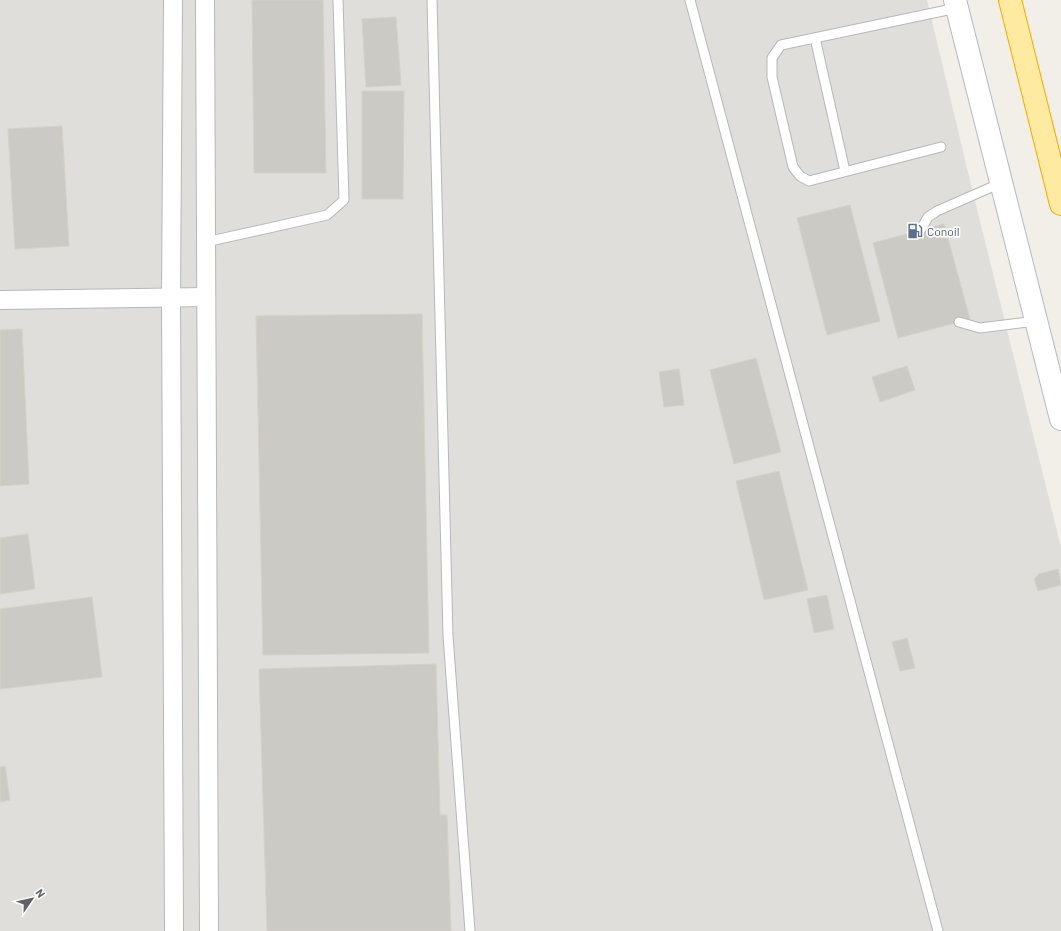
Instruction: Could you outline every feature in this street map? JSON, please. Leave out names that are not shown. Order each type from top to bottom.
[{"type":"highway","points":[[1010,0],[1061,204]]},
{"type":"main road","points":[[956,4],[1061,419]]},
{"type":"street","points":[[173,0],[171,298],[174,931]]},
{"type":"street","points":[[205,0],[209,931]]},
{"type":"street","points":[[0,300],[206,297]]},
{"type":"lane","points":[[206,242],[327,215],[344,200],[338,0]]},
{"type":"lane","points":[[432,0],[448,636],[470,931]]},
{"type":"lane","points":[[690,0],[938,931]]},
{"type":"lane","points":[[941,147],[809,181],[800,176],[793,167],[772,77],[772,58],[781,45],[956,4]]},
{"type":"lane","points":[[815,38],[845,172]]},
{"type":"lane","points":[[920,231],[928,217],[937,211],[1001,183]]},
{"type":"lane","points":[[958,322],[980,328],[1036,321]]},
{"type":"shaded area","points":[[0,0],[927,0],[972,189],[1061,547],[1061,931],[0,931]]},
{"type":"building","points":[[252,0],[323,0],[326,173],[254,173]]},
{"type":"building","points":[[396,17],[401,85],[366,87],[362,19]]},
{"type":"building","points":[[362,91],[404,91],[403,199],[362,199]]},
{"type":"building","points":[[62,126],[69,246],[15,249],[8,129]]},
{"type":"building","points":[[850,205],[880,321],[827,335],[797,218]]},
{"type":"building","points":[[944,224],[970,319],[898,338],[873,243]]},
{"type":"building","points":[[422,314],[429,653],[263,655],[256,316]]},
{"type":"building","points":[[22,329],[29,484],[0,486],[0,330]]},
{"type":"building","points":[[756,358],[781,452],[734,464],[710,370]]},
{"type":"building","points":[[907,366],[915,390],[880,402],[872,377]]},
{"type":"building","points":[[679,369],[684,405],[664,407],[659,372]]},
{"type":"building","points":[[779,471],[808,590],[764,600],[736,481]]},
{"type":"building","points":[[28,534],[35,589],[0,594],[0,538]]},
{"type":"building","points":[[1058,569],[1061,585],[1038,591],[1034,579],[1039,574]]},
{"type":"building","points":[[827,595],[834,629],[814,633],[807,599]]},
{"type":"building","points":[[92,597],[102,677],[0,689],[0,609]]},
{"type":"building","points":[[907,638],[915,668],[900,671],[892,642]]},
{"type":"building","points":[[436,664],[440,815],[447,815],[451,931],[267,931],[259,669]]},
{"type":"building","points":[[5,766],[10,800],[0,802],[0,767]]},
{"type":"place","name":"Conoil","points":[[915,231]]}]
